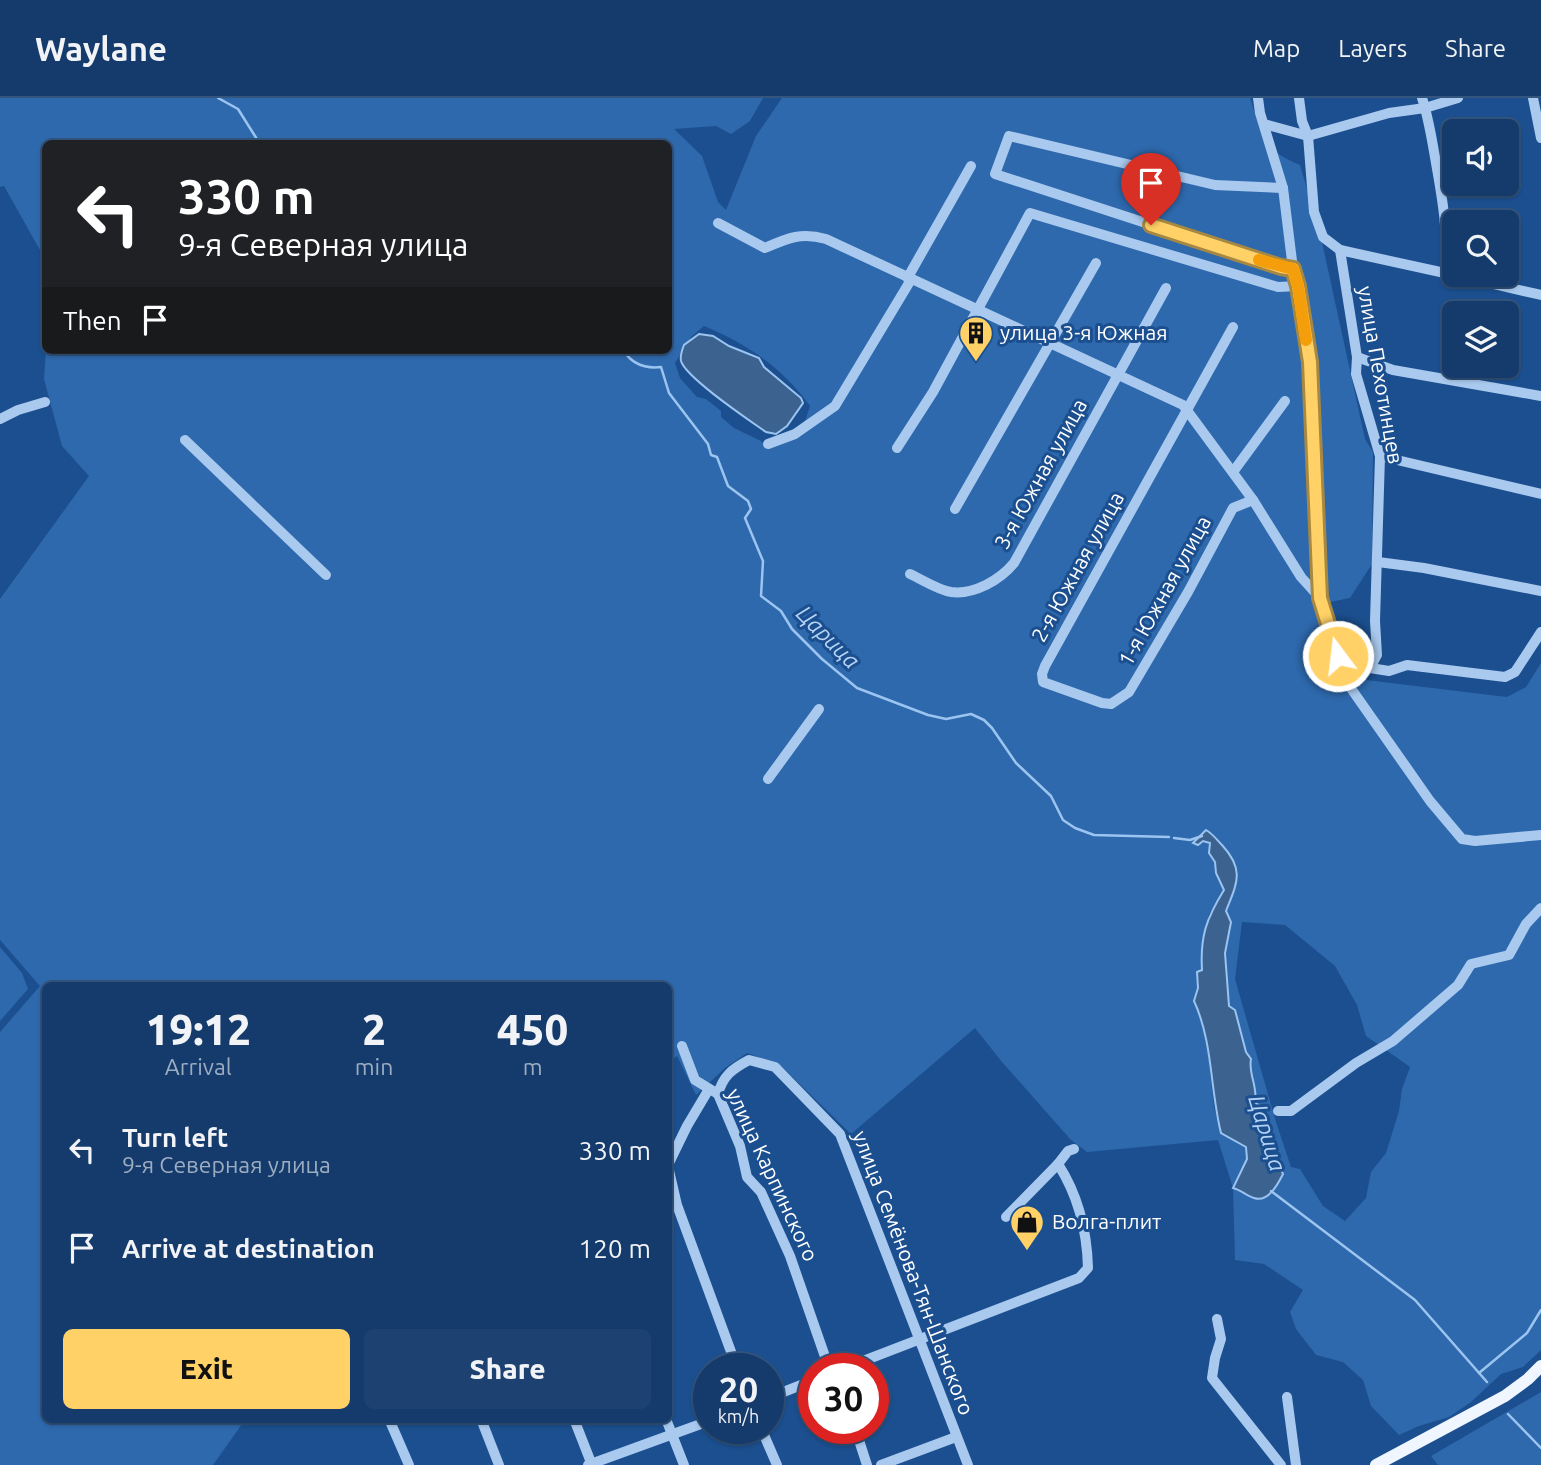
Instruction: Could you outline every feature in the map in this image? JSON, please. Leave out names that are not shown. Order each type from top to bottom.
[{"type":"main road","points":[[1376,1465],[1505,1396],[1541,1366]]},
{"type":"street","points":[[1258,98],[1283,188],[1293,269],[1310,362],[1320,598],[1343,677],[1415,780],[1462,839],[1475,841],[1541,835]]},
{"type":"street","points":[[1299,98],[1302,121],[1308,136],[1314,212],[1323,237],[1340,250],[1442,272]]},
{"type":"street","points":[[1264,124],[1308,136],[1424,103],[1458,98]]},
{"type":"street","points":[[1533,98],[1541,138]]},
{"type":"street","points":[[1424,103],[1443,210]]},
{"type":"street","points":[[1283,188],[1215,185],[1009,136],[995,174],[1293,269]]},
{"type":"street","points":[[768,444],[795,434],[835,406],[909,283],[908,277],[971,166]]},
{"type":"street","points":[[897,448],[933,392],[1030,213],[1278,287],[1298,286]]},
{"type":"street","points":[[718,223],[765,248],[808,234],[826,239],[1183,405],[1253,500],[1301,577],[1320,598]]},
{"type":"street","name":"улица Пехотинцев","points":[[1340,250],[1357,357],[1356,374],[1380,456],[1374,621],[1377,655],[1370,668]]},
{"type":"street","points":[[955,509],[1096,263]]},
{"type":"street","points":[[1507,287],[1541,295]]},
{"type":"street","name":"3-я Южная улица","points":[[910,574],[949,592],[966,592],[1004,575],[1014,563],[1167,288]]},
{"type":"street","points":[[1186,410],[1233,327]]},
{"type":"street","points":[[1357,357],[1393,370],[1541,396]]},
{"type":"street","points":[[1233,472],[1285,401]]},
{"type":"street","points":[[0,419],[45,402]]},
{"type":"street","name":"2-я Южная улица","points":[[1111,704],[1043,682],[1042,674],[1186,410]]},
{"type":"street","points":[[186,440],[326,575]]},
{"type":"street","points":[[1380,456],[1541,494]]},
{"type":"street","name":"1-я Южная улица","points":[[1111,704],[1129,692],[1145,668],[1233,508],[1253,500]]},
{"type":"street","points":[[1378,562],[1424,568],[1541,591]]},
{"type":"street","points":[[1343,677],[1370,668],[1389,671],[1407,665],[1505,677],[1515,672],[1541,632]]},
{"type":"street","points":[[768,779],[819,709]]},
{"type":"street","points":[[1278,1111],[1291,1111],[1356,1063],[1393,1041],[1458,985],[1471,964],[1510,956],[1526,924],[1541,908]]},
{"type":"street","name":"улица Карпинского","points":[[682,1046],[695,1080],[713,1092],[740,1146],[747,1177],[761,1192],[790,1256],[824,1353]]},
{"type":"street","name":"улица Семёнова-Тян-Шанского","points":[[713,1092],[733,1069],[749,1060],[775,1067],[840,1134],[968,1465]]},
{"type":"street","points":[[672,1158],[687,1126],[713,1092]]},
{"type":"street","points":[[1006,1217],[1068,1151],[1074,1149]]},
{"type":"street","points":[[883,1353],[1079,1278],[1088,1268],[1088,1251],[1079,1207],[1070,1182],[1058,1164]]},
{"type":"street","points":[[672,1183],[677,1205],[731,1353]]},
{"type":"street","points":[[1217,1319],[1221,1339],[1212,1378],[1281,1465]]},
{"type":"street","points":[[1287,1397],[1296,1465]]},
{"type":"street","points":[[391,1423],[409,1465]]},
{"type":"street","points":[[483,1423],[499,1465]]},
{"type":"street","points":[[575,1423],[590,1465],[693,1427]]},
{"type":"street","points":[[668,1423],[684,1465]]},
{"type":"street","points":[[881,1465],[956,1437]]},
{"type":"street","points":[[768,1444],[777,1465]]},
{"type":"street","points":[[860,1444],[867,1465]]},
{"type":"shaded area","points":[[0,98],[763,98],[750,121],[731,134],[716,126],[674,129],[702,156],[718,202],[726,210],[756,136],[782,98],[1250,98],[1265,139],[1278,153],[1300,165],[1320,233],[1365,439],[1373,452],[1372,564],[1350,598],[1320,604],[1341,669],[1366,680],[1507,697],[1526,687],[1541,663],[1541,1350],[1523,1367],[1501,1374],[1471,1402],[1449,1417],[1399,1435],[1371,1406],[1363,1380],[1343,1362],[1316,1355],[1296,1329],[1290,1312],[1303,1290],[1264,1264],[1235,1260],[1233,1188],[1218,1140],[1087,1152],[1071,1140],[975,1028],[851,1134],[780,1065],[747,1053],[725,1068],[696,1095],[677,1056],[672,1060],[672,982],[42,982],[42,1423],[244,1423],[213,1465],[0,1465],[0,1032],[40,986],[0,940],[0,599],[89,476],[62,446],[44,379],[46,354],[672,354],[672,140],[42,140],[42,254],[4,186],[0,187]],"holes":[[[704,326],[749,349],[788,380],[810,406],[805,421],[766,448],[761,441],[734,428],[721,417],[721,411],[706,399],[697,397],[680,378],[675,363],[691,337]],[[1206,830],[1219,842],[1224,890],[1216,873],[1215,862],[1209,853],[1210,843],[1203,840],[1194,843]],[[1224,890],[1226,911],[1231,922],[1225,953],[1229,1007],[1235,1010],[1246,1052],[1251,1058],[1255,1102],[1263,1110],[1264,1128],[1283,1174],[1255,1199],[1243,1191],[1238,1175],[1247,1159],[1246,1147],[1221,1132],[1214,1107],[1207,1043],[1194,1001],[1202,971],[1201,951],[1209,914]],[[1242,922],[1285,925],[1335,966],[1357,1005],[1366,1036],[1410,1067],[1386,1153],[1371,1172],[1366,1198],[1345,1221],[1323,1206],[1300,1169],[1291,1167],[1235,979]]]},
{"type":"shaded area","points":[[699,334],[713,336],[729,346],[759,358],[764,367],[801,398],[803,403],[787,426],[776,434],[766,432],[694,378],[681,361],[681,355],[684,345]]},
{"type":"shaded area","points":[[1206,830],[1229,854],[1236,869],[1236,884],[1226,911],[1231,922],[1225,953],[1229,1006],[1235,1010],[1246,1052],[1251,1059],[1255,1102],[1263,1109],[1264,1128],[1283,1174],[1272,1192],[1259,1199],[1233,1188],[1247,1159],[1246,1147],[1221,1133],[1205,1033],[1194,1001],[1198,988],[1197,972],[1202,970],[1206,928],[1224,890],[1216,873],[1215,862],[1209,853],[1210,843],[1193,843]]},
{"type":"shaded area","points":[[0,947],[22,973],[28,989],[0,1021]]},
{"type":"shaded area","points":[[1541,1392],[1541,1465],[1438,1465],[1431,1456]]},
{"type":"waterway","name":"Царица","points":[[218,98],[238,109],[257,140]]},
{"type":"waterway","name":"Царица","points":[[626,354],[639,364],[661,367],[669,393],[708,444],[711,455],[717,457],[728,486],[748,501],[751,509],[745,518],[763,561],[761,596],[781,611],[792,629],[822,659],[857,688],[928,715],[946,719],[971,714],[984,720],[1016,763],[1051,796],[1063,820],[1075,828],[1094,835],[1169,837]]},
{"type":"waterway","name":"Царица","points":[[1174,838],[1190,840],[1202,836]]},
{"type":"waterway","name":"Царица","points":[[1271,1191],[1415,1300],[1487,1382]]},
{"type":"waterway","points":[[1479,1373],[1527,1333],[1541,1310]]},
{"type":"waterway","name":"Царица","points":[[1508,1414],[1541,1448]]},
{"type":"slow traffic","points":[[1259,260],[1293,269],[1306,340]]},
{"type":"place","name":"улица 3-я Южная","points":[[976,363]]},
{"type":"place","name":"Волга-плит","points":[[1027,1252]]},
{"type":"route","points":[[1151,225],[1293,269],[1310,362],[1320,598],[1338,656]]}]
